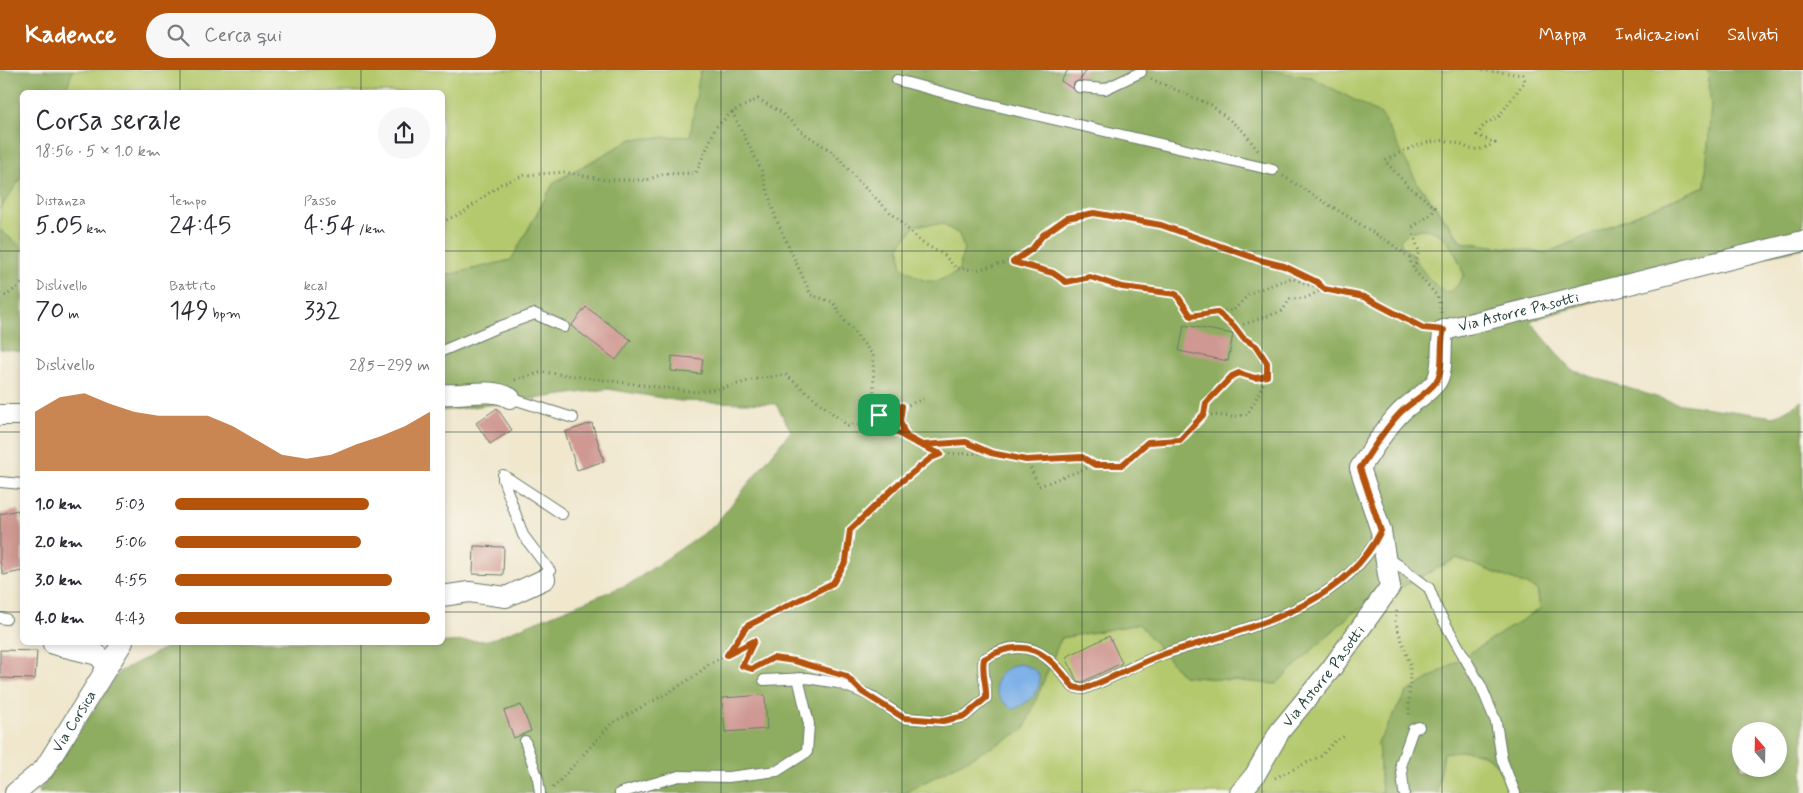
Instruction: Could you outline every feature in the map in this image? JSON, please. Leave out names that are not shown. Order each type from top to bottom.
[{"type":"street","name":"Via Astorre Pasotti","points":[[1243,790],[1255,775],[1280,731],[1331,669],[1390,587],[1381,531],[1360,468],[1384,431],[1401,412],[1436,382],[1441,363],[1440,348],[1444,330],[1803,241]]},
{"type":"street","points":[[445,394],[461,396],[490,392],[500,393],[508,389]]},
{"type":"street","points":[[0,415],[20,415]]},
{"type":"street","points":[[445,596],[469,592],[506,597],[545,578]]},
{"type":"street","points":[[58,645],[98,656],[106,666]]},
{"type":"street","name":"Via Corsica","points":[[15,793],[44,769],[106,666],[121,645]]},
{"type":"lane","points":[[1079,87],[1105,89],[1141,72]]},
{"type":"lane","points":[[897,80],[971,100],[1272,170]]},
{"type":"lane","points":[[445,350],[535,314],[564,327]]},
{"type":"lane","points":[[508,389],[573,418]]},
{"type":"lane","points":[[545,578],[550,571],[523,535],[503,475],[562,514]]},
{"type":"lane","points":[[0,482],[20,484]]},
{"type":"lane","points":[[764,680],[798,678],[838,683],[862,692],[904,718],[943,721],[965,716],[986,698],[987,682],[981,672],[984,659],[993,653],[1013,649],[1029,649],[1036,650],[1051,660],[1073,687],[1083,689],[1166,653],[1243,629],[1298,607],[1344,580],[1371,551],[1381,531]]},
{"type":"lane","points":[[1386,559],[1397,564],[1429,588],[1438,611],[1481,686],[1496,722],[1502,760],[1514,793]]},
{"type":"lane","points":[[620,793],[679,776],[728,777],[777,771],[807,752],[809,724],[798,678]]},
{"type":"lane","points":[[1404,793],[1400,763],[1413,729],[1419,727]]},
{"type":"lane","points":[[525,741],[538,780],[540,793]]},
{"type":"path","points":[[1414,269],[1419,251],[1411,228],[1432,214],[1435,207],[1408,186],[1385,161],[1418,146],[1446,141],[1470,150],[1481,150],[1495,143],[1477,135],[1484,125],[1499,116],[1525,81],[1523,75],[1482,70]]},
{"type":"path","points":[[445,221],[464,212],[500,184],[525,175],[565,172],[606,180],[646,180],[662,174],[696,173],[716,127],[732,112],[758,99],[781,112],[801,131],[834,153],[861,184],[921,242],[944,255],[956,268],[976,270],[1013,262],[1053,273],[1066,282],[1090,277],[1122,287],[1176,294],[1191,316],[1234,310],[1250,293],[1291,278],[1324,289],[1364,297],[1423,328],[1444,330],[1438,298],[1414,269],[1408,257],[1390,243],[1272,170],[1244,131],[1211,105],[1158,84],[1141,72]]},
{"type":"path","points":[[732,112],[761,170],[776,219],[803,282],[811,295],[833,302],[843,319],[873,355],[874,401],[884,424],[941,454]]},
{"type":"path","points":[[1013,262],[1032,249],[1043,235],[1067,218],[1094,213],[1161,225],[1260,260],[1284,266],[1317,282],[1324,289]]},
{"type":"path","points":[[0,294],[6,296],[20,285]]},
{"type":"path","points":[[1239,333],[1242,325],[1282,311],[1290,300],[1306,298],[1324,289]]},
{"type":"path","points":[[1204,414],[1232,417],[1248,414],[1267,376],[1267,363],[1256,346],[1217,312]]},
{"type":"path","points":[[508,389],[514,381],[543,372],[696,392],[724,388],[755,379],[786,375],[848,426],[861,424],[879,415],[923,399]]},
{"type":"path","points":[[1026,460],[1039,486],[1095,465],[1122,465],[1148,442],[1180,440],[1204,414],[1206,403],[1232,376],[1239,373],[1255,378],[1267,376]]},
{"type":"path","points":[[902,406],[900,421],[907,437]]},
{"type":"path","points":[[922,445],[966,442],[991,453],[1026,460],[1082,457],[1095,465]]},
{"type":"path","points":[[727,655],[747,626],[833,583],[846,561],[850,530],[897,485],[931,458],[941,454],[991,453]]},
{"type":"path","points":[[1398,602],[1395,621],[1410,664],[1409,715]]},
{"type":"path","points":[[548,793],[612,722],[666,694],[695,676],[709,664],[754,641],[742,666],[752,669],[773,658],[795,661],[811,666]]},
{"type":"path","points":[[1243,790],[1265,783],[1316,759],[1334,742],[1347,735]]},
{"type":"green space","points":[[0,70],[73,70],[66,90],[20,90],[20,179],[0,209]]},
{"type":"green space","points":[[73,70],[703,70],[700,74],[690,136],[632,139],[554,182],[511,260],[445,276],[445,90],[66,90]]},
{"type":"green space","points":[[703,70],[1265,70],[1311,77],[1381,114],[1417,182],[1461,242],[1546,253],[1705,186],[1711,105],[1708,70],[1803,70],[1803,248],[1689,272],[1530,321],[1571,370],[1675,403],[1774,417],[1803,401],[1803,793],[1510,793],[1500,770],[1487,756],[1469,751],[1457,751],[1444,753],[1437,793],[1382,793],[1378,743],[1406,693],[1540,609],[1537,589],[1457,558],[1352,613],[1276,684],[1183,676],[1139,624],[1061,638],[1024,730],[904,793],[38,793],[119,672],[169,646],[445,645],[445,642],[490,640],[631,583],[714,526],[791,431],[776,404],[680,401],[608,389],[445,411],[445,276],[511,260],[554,183],[632,139],[690,136],[700,73]],"holes":[[[942,224],[959,234],[964,249],[958,272],[934,281],[922,280],[901,266],[900,245],[916,225]],[[1422,229],[1438,233],[1449,244],[1458,259],[1464,275],[1457,286],[1448,293],[1439,288],[1427,276],[1414,257],[1402,247],[1400,240],[1409,232]]]},
{"type":"green space","points":[[1265,70],[1708,70],[1711,105],[1705,186],[1546,253],[1462,242],[1417,182]]},
{"type":"green space","points":[[20,179],[20,246],[0,230],[0,209]]},
{"type":"green space","points":[[942,224],[959,234],[964,249],[958,272],[934,282],[928,282],[916,277],[901,266],[900,245],[916,225]]},
{"type":"green space","points":[[1422,229],[1438,233],[1444,238],[1454,252],[1461,267],[1464,275],[1457,286],[1448,293],[1430,281],[1400,240],[1409,232]]},
{"type":"green space","points":[[0,230],[20,246],[20,352],[0,349]]},
{"type":"green space","points":[[1457,558],[1537,589],[1540,609],[1406,693],[1378,743],[1382,793],[904,793],[1023,730],[1061,638],[1139,624],[1183,676],[1275,684],[1352,613]]},
{"type":"green space","points":[[1464,749],[1483,755],[1495,762],[1503,774],[1510,793],[1437,793],[1444,753]]},
{"type":"water","points":[[1018,664],[1029,667],[1040,678],[1036,693],[1022,705],[1013,709],[999,697],[996,691],[996,684],[1002,672]]},
{"type":"building","points":[[1068,70],[1087,70],[1080,80],[1074,83],[1073,89],[1061,81]]},
{"type":"building","points":[[586,307],[631,340],[616,360],[571,326]]},
{"type":"building","points":[[1184,325],[1233,334],[1228,361],[1179,351]]},
{"type":"building","points":[[672,356],[703,359],[701,374],[671,371]]},
{"type":"building","points":[[497,408],[512,430],[490,444],[476,423]]},
{"type":"building","points":[[592,423],[604,461],[577,470],[565,432]]},
{"type":"building","points":[[18,510],[20,520],[20,571],[3,575],[0,562],[0,514]]},
{"type":"building","points":[[474,546],[504,547],[503,575],[473,574]]},
{"type":"building","points":[[1109,636],[1122,663],[1082,682],[1077,681],[1066,657]]},
{"type":"building","points":[[0,650],[37,651],[35,679],[0,678]]},
{"type":"building","points":[[765,695],[767,729],[725,732],[722,698]]},
{"type":"building","points":[[521,705],[531,731],[514,738],[504,711]]},
{"type":"route","points":[[879,415],[884,424],[907,437],[934,451],[941,454],[931,458],[897,485],[850,530],[846,561],[833,583],[747,626],[727,655],[754,641],[742,666],[752,669],[773,658],[795,661],[846,676],[862,692],[904,718],[943,721],[965,716],[986,698],[987,682],[981,672],[984,659],[993,653],[1013,649],[1036,650],[1051,660],[1073,687],[1083,689],[1094,686],[1166,653],[1195,646],[1272,619],[1298,607],[1344,580],[1371,551],[1381,531],[1373,502],[1360,468],[1384,431],[1401,412],[1436,382],[1441,363],[1440,348],[1444,330],[1423,328],[1364,297],[1324,289],[1317,282],[1284,266],[1260,260],[1161,225],[1094,213],[1067,218],[1043,235],[1032,249],[1013,262],[1053,273],[1066,282],[1090,277],[1122,287],[1176,294],[1191,316],[1217,312],[1234,326],[1243,338],[1256,346],[1267,363],[1267,376],[1255,378],[1239,373],[1232,376],[1206,403],[1204,414],[1180,440],[1156,439],[1148,442],[1122,465],[1095,465],[1082,457],[1026,460],[999,453],[991,453],[966,442],[929,444],[922,445],[907,437],[900,421],[902,406],[879,415]]}]
